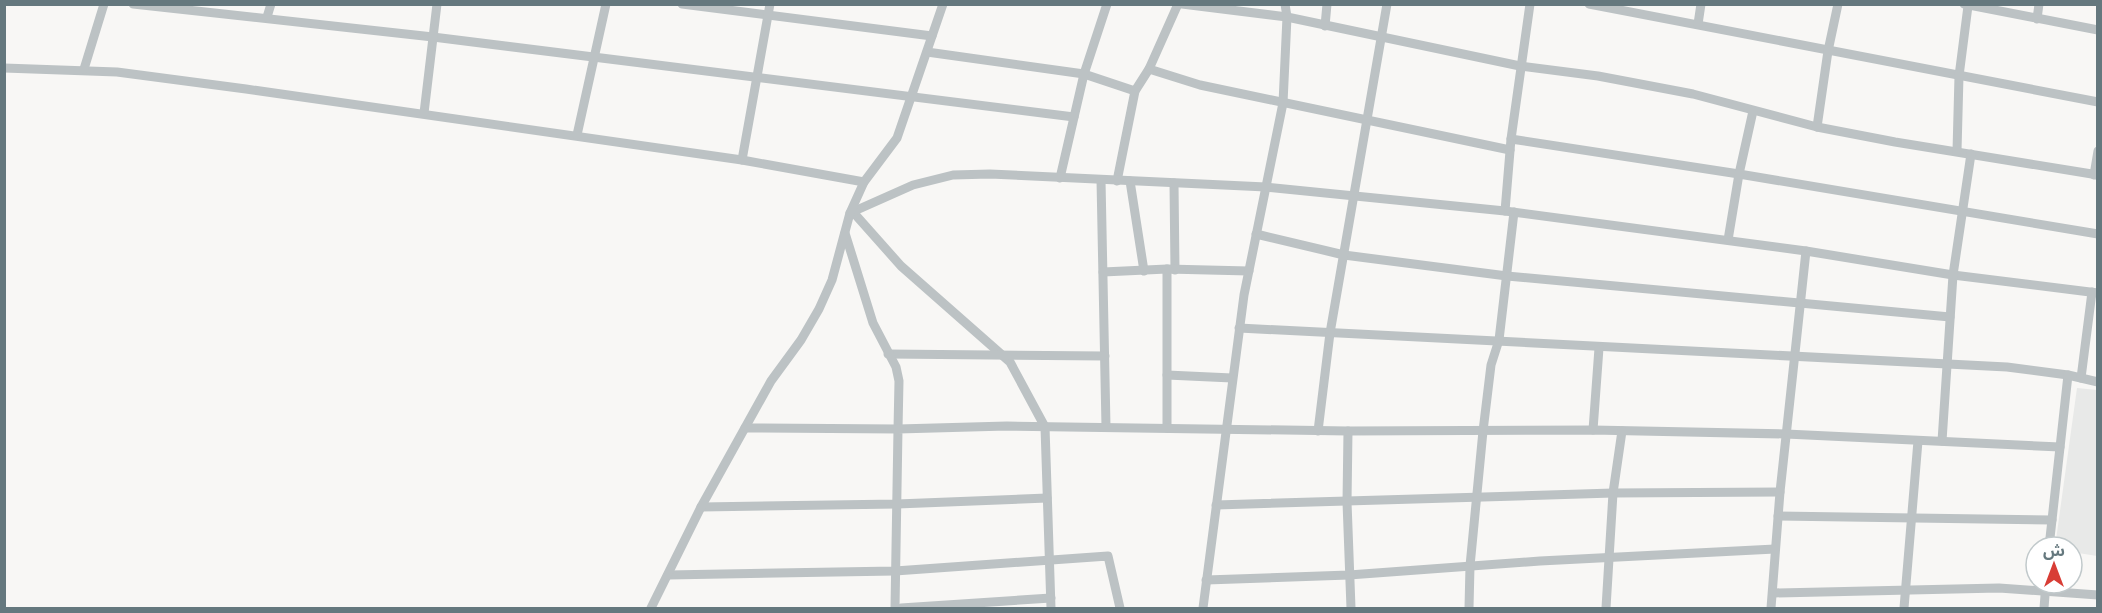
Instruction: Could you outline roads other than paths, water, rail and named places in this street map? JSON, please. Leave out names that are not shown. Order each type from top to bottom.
[{"type":"street","points":[[84,69],[104,4]]},
{"type":"street","points":[[133,4],[267,17],[1074,117]]},
{"type":"street","points":[[267,17],[271,4]]},
{"type":"street","points":[[424,113],[437,4]]},
{"type":"street","points":[[577,135],[606,4]]},
{"type":"street","points":[[682,4],[932,36]]},
{"type":"street","points":[[742,160],[770,4]]},
{"type":"street","points":[[651,609],[701,507],[771,381],[801,340],[819,309],[832,280],[844,233],[864,182],[897,138],[943,4]]},
{"type":"street","points":[[1060,178],[1084,74],[1107,4]]},
{"type":"street","points":[[1118,181],[1135,91],[1149,69],[1180,4],[1287,17],[1382,39],[1520,66],[1598,76],[1693,94],[1817,127],[2096,175],[2097,151]]},
{"type":"street","points":[[1203,609],[1239,328],[1283,103],[1287,17],[1285,4]]},
{"type":"street","points":[[1325,27],[1327,4]]},
{"type":"street","points":[[1318,431],[1330,333],[1387,4]]},
{"type":"street","points":[[1469,609],[1470,566],[1483,431],[1491,365],[1499,340],[1507,276],[1511,139],[1530,4]]},
{"type":"street","points":[[1589,4],[2097,102]]},
{"type":"street","points":[[1698,24],[1701,4]]},
{"type":"street","points":[[1817,127],[1828,51],[1838,4]]},
{"type":"street","points":[[2037,18],[2039,4]]},
{"type":"street","points":[[1957,151],[1959,76],[1966,5],[2097,30]]},
{"type":"street","points":[[927,52],[1084,74],[1135,91]]},
{"type":"street","points":[[4,68],[84,69],[117,72],[577,135],[742,160],[864,182]]},
{"type":"street","points":[[1149,69],[1200,85],[1367,122],[1510,150]]},
{"type":"street","points":[[1728,240],[1753,111]]},
{"type":"street","points":[[1511,139],[1739,174],[2097,234]]},
{"type":"street","points":[[1942,441],[1953,275],[1971,154]]},
{"type":"street","points":[[851,212],[913,185],[953,175],[990,174],[1266,187],[1510,212],[1728,240],[1953,275],[2095,292],[2081,378]]},
{"type":"street","points":[[1101,180],[1106,427]]},
{"type":"street","points":[[1130,181],[1144,270]]},
{"type":"street","points":[[1167,429],[1174,183]]},
{"type":"street","points":[[851,212],[901,266],[962,322],[1002,354],[1017,374],[1045,427],[1051,603],[901,609]]},
{"type":"street","points":[[844,233],[873,323],[896,367],[899,381],[895,609]]},
{"type":"street","points":[[1256,234],[1344,255],[1507,276],[1800,301],[1950,317]]},
{"type":"street","points":[[1771,609],[1780,492],[1806,251]]},
{"type":"street","points":[[1103,272],[1249,271]]},
{"type":"street","points":[[1239,328],[1499,340],[1599,348],[1795,356],[1947,366],[2007,367],[2068,375],[2097,382]]},
{"type":"street","points":[[1593,430],[1599,348]]},
{"type":"street","points":[[888,354],[1105,356]]},
{"type":"street","points":[[1167,375],[1232,378]]},
{"type":"street","points":[[2050,535],[2068,375]]},
{"type":"street","points":[[745,429],[1106,427],[1318,431],[1593,430],[1786,434],[2060,447]]},
{"type":"street","points":[[1348,431],[1347,502],[1351,609]]},
{"type":"street","points":[[1606,609],[1607,559],[1622,431]]},
{"type":"street","points":[[1904,609],[1918,441]]},
{"type":"street","points":[[1216,505],[1478,496],[1780,492]]},
{"type":"street","points":[[701,507],[897,504],[1047,498]]},
{"type":"street","points":[[1778,516],[2052,520]]},
{"type":"street","points":[[1206,580],[1349,575],[1775,549]]},
{"type":"street","points":[[668,575],[895,571],[1049,562],[1108,556],[1120,609]]},
{"type":"street","points":[[1773,593],[2024,588]]}]
